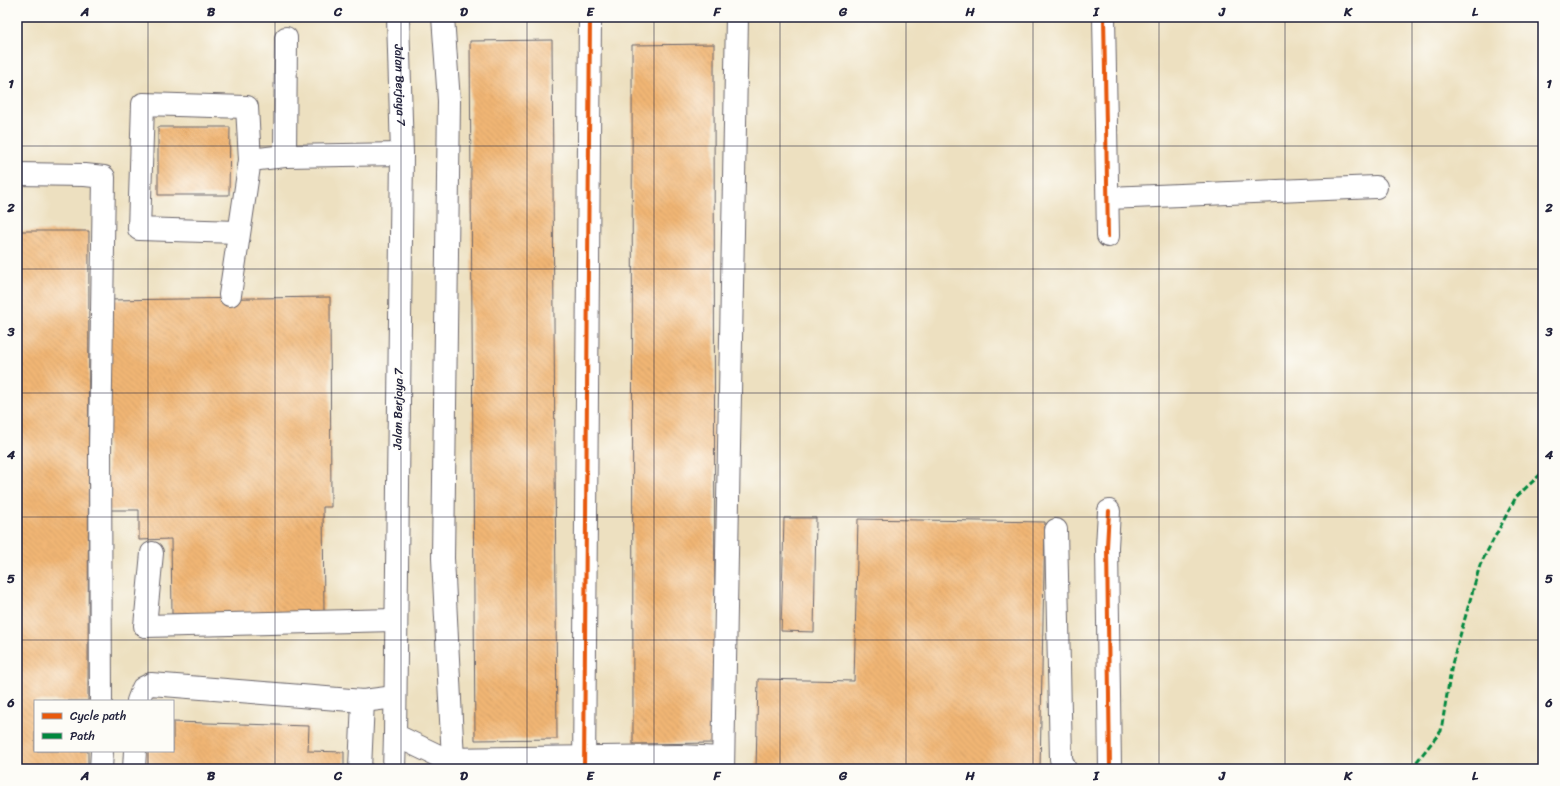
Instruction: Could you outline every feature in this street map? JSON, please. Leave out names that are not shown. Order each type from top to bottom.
[{"type":"street","name":"Jalan Berjaya 7","points":[[394,769],[402,154],[401,17]]},
{"type":"street","points":[[443,17],[449,101],[443,558],[447,763]]},
{"type":"street","points":[[584,763],[590,17]]},
{"type":"street","points":[[395,735],[447,763],[584,763],[679,756],[723,764],[737,17]]},
{"type":"street","points":[[1104,17],[1108,236]]},
{"type":"street","points":[[285,156],[286,38]]},
{"type":"street","points":[[230,295],[238,232],[250,160],[247,107],[143,104],[139,229],[238,232]]},
{"type":"street","points":[[250,160],[285,156],[402,154]]},
{"type":"street","points":[[17,174],[85,175],[104,177],[100,450],[102,700]]},
{"type":"street","points":[[1108,198],[1376,187]]},
{"type":"street","points":[[1109,510],[1110,769]]},
{"type":"street","points":[[1056,530],[1061,760],[1065,769]]},
{"type":"street","points":[[152,553],[145,626],[395,620]]},
{"type":"street","points":[[138,700],[143,688],[151,684],[363,701],[395,697]]},
{"type":"street","points":[[360,769],[363,701]]},
{"type":"street","points":[[101,769],[102,752]]},
{"type":"street","points":[[134,769],[135,752]]},
{"type":"building","points":[[552,40],[557,739],[475,740],[470,41]]},
{"type":"building","points":[[714,44],[715,743],[633,744],[632,45]]},
{"type":"building","points":[[158,127],[230,127],[229,195],[158,195]]},
{"type":"building","points":[[17,231],[89,231],[88,700],[34,700],[34,752],[88,752],[88,769],[17,769]]},
{"type":"building","points":[[330,297],[331,507],[323,507],[324,612],[172,614],[171,539],[139,540],[139,510],[108,510],[107,300]]},
{"type":"building","points":[[784,518],[816,518],[814,632],[781,631]]},
{"type":"building","points":[[858,519],[1045,522],[1040,769],[756,769],[758,679],[854,681]]},
{"type":"building","points":[[174,722],[309,726],[308,751],[344,752],[344,769],[139,769],[140,752],[174,752]]},
{"type":"marked path","points":[[1411,769],[1441,731],[1452,664],[1480,565],[1516,497],[1543,472]]},
{"type":"cycle path","points":[[584,769],[590,17]]},
{"type":"cycle path","points":[[1104,17],[1108,236]]},
{"type":"cycle path","points":[[1109,511],[1107,547],[1110,769]]}]
